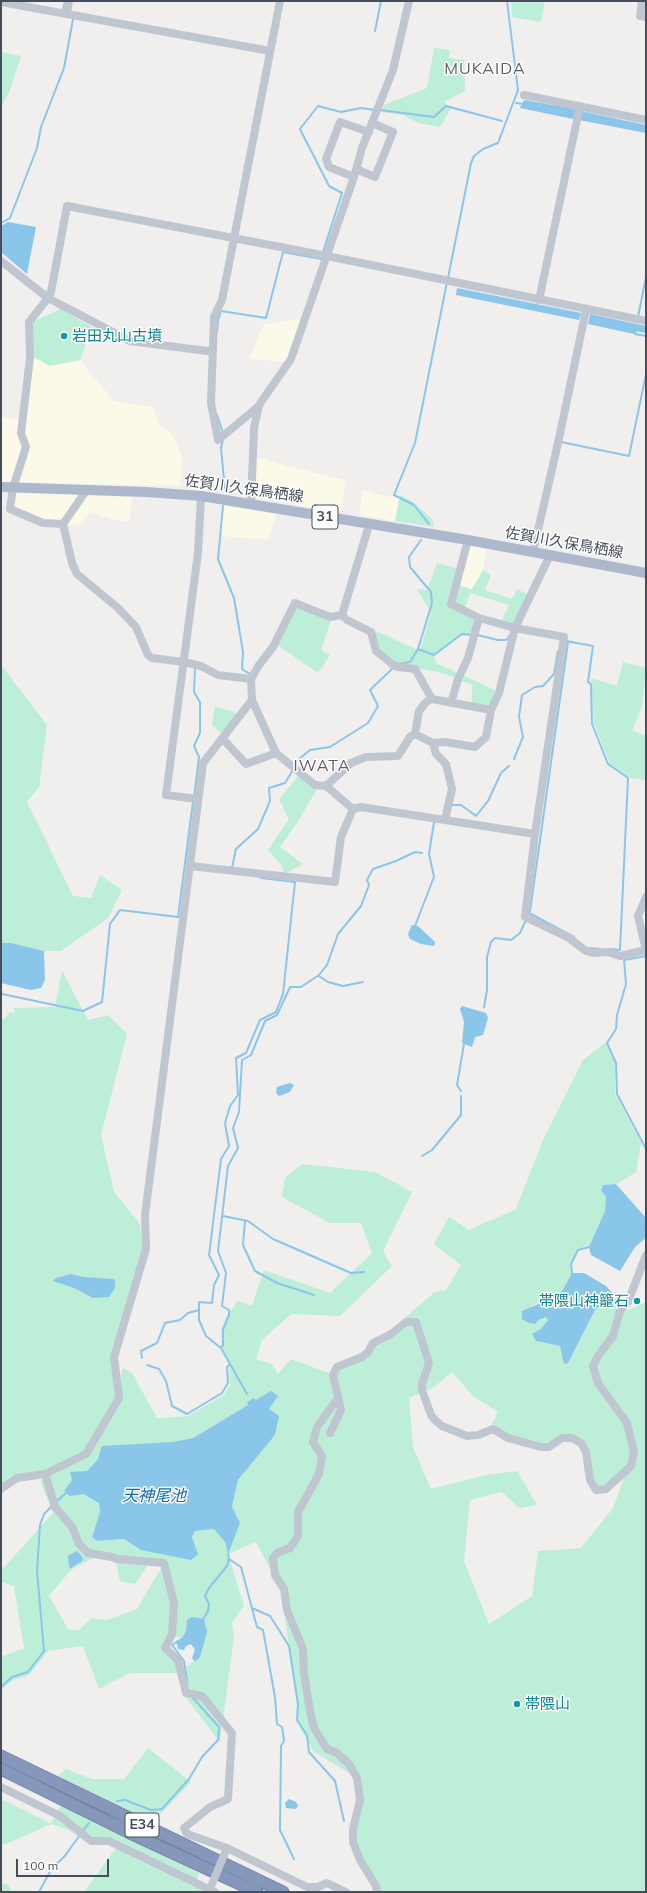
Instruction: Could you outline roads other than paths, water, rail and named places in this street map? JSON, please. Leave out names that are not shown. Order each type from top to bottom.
[{"type":"highway","name":"E34","points":[[1,1756],[283,1892]]},
{"type":"highway","name":"E34","points":[[1,1769],[128,1832],[257,1892]]},
{"type":"main road","name":"佐賀川久保鳥栖線","points":[[1,488],[146,492],[201,496],[369,525],[468,540],[646,573]]},
{"type":"street","points":[[67,13],[69,1]]},
{"type":"street","points":[[280,1],[222,300],[214,317],[211,403],[218,440],[259,405],[291,359],[323,255],[393,70],[409,1]]},
{"type":"street","points":[[642,1],[640,16],[646,17]]},
{"type":"street","points":[[1,2],[270,51]]},
{"type":"street","points":[[524,95],[646,120]]},
{"type":"street","points":[[539,300],[580,106]]},
{"type":"street","points":[[369,132],[340,122],[326,159],[329,167],[375,177],[393,132],[372,123]]},
{"type":"street","points":[[63,524],[38,522],[10,509],[13,488],[26,447],[21,433],[30,358],[29,322],[48,298],[67,206],[235,237],[443,279],[586,310],[646,321]]},
{"type":"street","points":[[1,261],[48,298],[130,341],[207,351],[212,350]]},
{"type":"street","points":[[533,552],[558,444],[586,310]]},
{"type":"street","points":[[251,504],[254,428],[259,405]]},
{"type":"street","points":[[86,491],[63,524],[72,563],[77,574],[118,608],[136,627],[148,655],[152,658],[184,662],[201,666],[218,675],[249,679]]},
{"type":"street","points":[[194,799],[166,795],[198,553],[201,496]]},
{"type":"street","points":[[342,615],[369,525]]},
{"type":"street","points":[[468,540],[450,604],[479,618],[563,640],[535,834],[527,918],[569,938],[586,951],[593,953],[608,952],[620,956],[646,950],[638,916],[646,897]]},
{"type":"street","points":[[415,734],[433,743],[445,742],[475,747],[486,737],[491,710],[499,693],[518,629],[550,555]]},
{"type":"street","points":[[342,615],[330,617],[295,603],[272,647],[249,679],[252,700],[276,753],[315,785],[326,786],[353,809]]},
{"type":"street","points":[[342,615],[347,620],[371,632],[376,651],[395,665],[415,669],[432,699]]},
{"type":"street","points":[[451,703],[458,678],[468,658],[479,618]]},
{"type":"street","points":[[326,786],[351,763],[366,757],[398,756],[410,737],[415,734],[419,711],[426,702],[432,699],[491,710]]},
{"type":"street","points":[[1,1489],[17,1478],[45,1474],[86,1454],[119,1398],[114,1357],[146,1249],[145,1215],[190,866],[194,799],[203,763],[224,739],[252,700]]},
{"type":"street","points":[[224,739],[246,764],[276,753]]},
{"type":"street","points":[[433,743],[436,754],[446,764],[452,789],[445,820]]},
{"type":"street","points":[[353,809],[361,807],[535,834]]},
{"type":"street","points":[[190,866],[335,882],[342,837],[353,809]]},
{"type":"street","points":[[330,1433],[341,1410],[333,1375],[337,1367],[362,1357],[368,1352],[373,1343],[391,1334],[406,1322],[416,1322],[429,1363],[422,1384],[422,1390],[431,1415],[435,1420],[442,1426],[467,1436],[478,1435],[493,1429],[508,1438],[541,1447],[550,1447],[562,1438],[572,1438],[581,1443],[586,1452],[590,1480],[596,1490],[606,1489],[631,1466],[634,1452],[627,1424],[598,1383],[593,1366],[598,1356],[613,1336],[620,1311],[628,1302],[646,1255]]},
{"type":"street","points":[[338,1398],[317,1427],[313,1442],[322,1456],[319,1474],[298,1512],[298,1536],[290,1548],[277,1553],[273,1558],[275,1575],[284,1589],[287,1610],[303,1649],[304,1673],[314,1728],[327,1749],[337,1754],[349,1764],[357,1778],[360,1800],[353,1829],[353,1842],[360,1860],[376,1886],[377,1892]]},
{"type":"street","points":[[45,1474],[55,1507],[72,1527],[79,1544],[88,1553],[112,1556],[117,1559],[164,1563],[174,1603],[172,1634],[165,1648],[178,1660],[186,1692],[202,1696],[232,1733],[228,1799],[210,1807],[184,1828],[187,1834],[227,1848],[307,1887],[318,1887],[327,1883],[346,1892]]},
{"type":"street","points":[[1,1787],[60,1816],[91,1841],[109,1842],[212,1890],[227,1848]]},
{"type":"water","points":[[524,100],[576,109],[573,119],[520,108]]},
{"type":"water","points":[[581,111],[646,125],[646,133],[579,120]]},
{"type":"water","points":[[8,222],[36,227],[27,274],[1,252],[1,226]]},
{"type":"water","points":[[457,288],[581,313],[579,320],[456,295]]},
{"type":"water","points":[[590,314],[646,326],[646,333],[635,331],[634,334],[588,324]]},
{"type":"water","points":[[412,925],[418,926],[435,942],[434,946],[421,944],[410,939],[408,934]]},
{"type":"water","points":[[1,943],[11,943],[44,951],[45,980],[41,988],[31,990],[1,983]]},
{"type":"water","points":[[462,1006],[486,1013],[488,1018],[483,1035],[475,1037],[472,1047],[462,1043],[464,1022],[460,1009]]},
{"type":"water","points":[[290,1083],[294,1085],[290,1092],[279,1096],[276,1093],[277,1087]]},
{"type":"water","points":[[616,1184],[646,1218],[646,1238],[635,1247],[620,1271],[591,1255],[589,1247],[605,1211],[606,1197],[601,1190],[603,1185]]},
{"type":"water","points":[[572,1273],[584,1273],[606,1286],[614,1295],[607,1303],[595,1310],[568,1363],[564,1364],[560,1346],[536,1341],[532,1334],[541,1329],[548,1320],[546,1317],[538,1320],[535,1324],[529,1323],[522,1319],[522,1311],[548,1300],[562,1291]]},
{"type":"water","points":[[71,1274],[83,1277],[112,1279],[115,1280],[115,1288],[109,1297],[93,1298],[74,1288],[53,1281],[56,1278]]},
{"type":"water","name":"天神尾池","points":[[271,1391],[278,1396],[269,1409],[279,1416],[275,1435],[238,1480],[232,1507],[240,1523],[228,1554],[225,1542],[214,1529],[195,1531],[192,1537],[198,1554],[191,1560],[141,1550],[124,1539],[97,1541],[92,1537],[100,1512],[99,1503],[83,1494],[70,1496],[64,1491],[72,1480],[70,1472],[87,1471],[98,1459],[102,1446],[173,1442],[193,1438],[248,1405],[247,1402],[254,1398],[256,1400]]},
{"type":"water","points":[[77,1551],[83,1558],[82,1561],[71,1568],[69,1567],[68,1556]]},
{"type":"water","points":[[192,1617],[204,1619],[207,1632],[200,1657],[195,1662],[192,1658],[195,1650],[191,1644],[186,1646],[184,1650],[178,1649],[176,1641],[182,1638],[186,1631],[187,1620]]},
{"type":"water","points":[[289,1799],[296,1802],[298,1806],[296,1809],[286,1808],[285,1803]]},
{"type":"waterway","points":[[63,11],[65,1]]},
{"type":"waterway","points":[[375,31],[381,1]]},
{"type":"waterway","points":[[448,278],[471,163],[474,156],[483,149],[498,143],[518,90],[507,1]]},
{"type":"waterway","points":[[1,223],[10,218],[37,148],[41,127],[64,68],[73,19]]},
{"type":"waterway","points":[[516,103],[524,104]]},
{"type":"waterway","points":[[323,252],[342,193],[329,186],[300,129],[318,106],[341,112],[361,108],[375,110]]},
{"type":"waterway","points":[[380,110],[434,117],[446,106],[502,121]]},
{"type":"waterway","points":[[217,333],[218,320],[221,311],[266,318],[283,252],[321,259],[322,257]]},
{"type":"waterway","points":[[638,317],[646,277]]},
{"type":"waterway","points":[[429,524],[414,505],[394,495],[415,443],[447,282]]},
{"type":"waterway","points":[[636,330],[635,334],[646,336]]},
{"type":"waterway","points":[[561,442],[629,456],[646,374]]},
{"type":"waterway","points":[[217,415],[223,433]]},
{"type":"waterway","points":[[223,439],[221,448],[225,490]]},
{"type":"waterway","points":[[223,506],[218,559],[234,598],[243,652],[242,669],[250,674]]},
{"type":"waterway","points":[[399,664],[410,662],[418,649],[432,603],[431,592],[410,567],[409,557],[421,540]]},
{"type":"waterway","points":[[418,649],[434,655],[462,634],[473,635]]},
{"type":"waterway","points":[[477,635],[498,640],[506,640],[510,635]]},
{"type":"waterway","points":[[566,641],[593,646],[588,682],[591,684],[592,724],[608,764],[628,778],[620,950],[611,949]]},
{"type":"waterway","points":[[530,911],[568,642]]},
{"type":"waterway","points":[[514,759],[523,737],[519,717],[522,695],[535,687],[543,686],[554,674],[558,651]]},
{"type":"waterway","points":[[194,797],[199,757],[194,746],[200,733],[200,702],[194,692],[195,668]]},
{"type":"waterway","points":[[295,767],[299,759],[310,750],[330,747],[368,723],[378,706],[370,690],[393,668]]},
{"type":"waterway","points":[[452,805],[461,805],[476,816],[488,801],[501,773],[509,766]]},
{"type":"waterway","points":[[232,868],[236,849],[258,829],[270,801],[269,788],[285,783],[293,770]]},
{"type":"waterway","points":[[2,994],[83,1011],[102,1002],[110,924],[120,910],[178,917],[193,802]]},
{"type":"waterway","points":[[415,926],[434,877],[429,854],[434,822]]},
{"type":"waterway","points":[[221,1348],[223,1345],[223,1330],[229,1315],[229,1310],[222,1306],[226,1273],[218,1251],[228,1166],[238,1148],[233,1128],[239,1112],[242,1060],[251,1055],[265,1021],[277,1015],[290,987],[301,987],[319,975],[327,965],[338,934],[361,906],[369,885],[367,880],[373,869],[396,861],[415,852],[422,853]]},
{"type":"waterway","points":[[247,1394],[221,1348],[206,1336],[199,1320],[199,1302],[212,1303],[214,1285],[219,1275],[209,1255],[221,1159],[229,1146],[225,1123],[230,1106],[238,1095],[236,1058],[246,1053],[260,1020],[276,1012],[283,994],[295,882],[261,878]]},
{"type":"waterway","points":[[646,912],[646,919]]},
{"type":"waterway","points":[[529,913],[574,937]]},
{"type":"waterway","points":[[484,1007],[487,990],[487,957],[491,942],[495,938],[511,940],[520,933],[526,920]]},
{"type":"waterway","points":[[589,948],[600,949]]},
{"type":"waterway","points":[[646,956],[624,960],[626,984],[617,1015],[616,1029],[607,1043],[616,1063],[617,1094],[646,1149]]},
{"type":"waterway","points":[[319,976],[328,982],[343,986],[363,982]]},
{"type":"waterway","points":[[461,1091],[457,1085],[464,1044]]},
{"type":"waterway","points":[[422,1156],[432,1150],[461,1115],[461,1096]]},
{"type":"waterway","points":[[223,1216],[248,1221],[273,1239],[351,1273],[364,1272]]},
{"type":"waterway","points":[[245,1221],[243,1245],[255,1271],[277,1283],[314,1295]]},
{"type":"waterway","points":[[572,1273],[571,1264],[578,1250],[589,1247]]},
{"type":"waterway","points":[[142,1358],[141,1351],[157,1343],[165,1323],[180,1320],[188,1313],[199,1310]]},
{"type":"waterway","points":[[147,1365],[159,1369],[166,1381],[172,1406],[187,1414],[222,1393],[228,1383],[227,1367],[229,1365]]},
{"type":"waterway","points":[[56,1502],[66,1493]]},
{"type":"waterway","points":[[1,1687],[12,1677],[28,1672],[44,1651],[37,1571],[40,1525],[44,1514],[52,1506]]},
{"type":"waterway","points":[[202,1621],[208,1611],[209,1604],[205,1596],[209,1588],[227,1566],[229,1559],[228,1554]]},
{"type":"waterway","points":[[229,1559],[241,1567],[257,1627],[263,1630],[275,1697],[277,1724],[282,1727],[284,1741],[281,1746],[280,1830],[294,1859]]},
{"type":"waterway","points":[[252,1608],[270,1616],[289,1646],[298,1704],[297,1720],[307,1735],[309,1752],[335,1781],[344,1821]]},
{"type":"waterway","points":[[178,1641],[172,1645],[184,1661],[187,1681]]},
{"type":"waterway","points":[[117,1801],[125,1800],[151,1810],[162,1809],[189,1779],[202,1757],[218,1740],[219,1727],[193,1698]]},
{"type":"waterway","points":[[82,1832],[89,1823]]},
{"type":"waterway","points":[[39,1892],[52,1868],[64,1857],[80,1835]]},
{"type":"place","name":"岩田丸山古墳","points":[[64,336]]},
{"type":"place","name":"帯隈山神籠石","points":[[637,1301]]},
{"type":"place","name":"帯隈山","points":[[517,1704]]},
{"type":"district","name":"MUKAIDA","points":[[485,69]]},
{"type":"district","name":"IWATA","points":[[322,766]]}]
